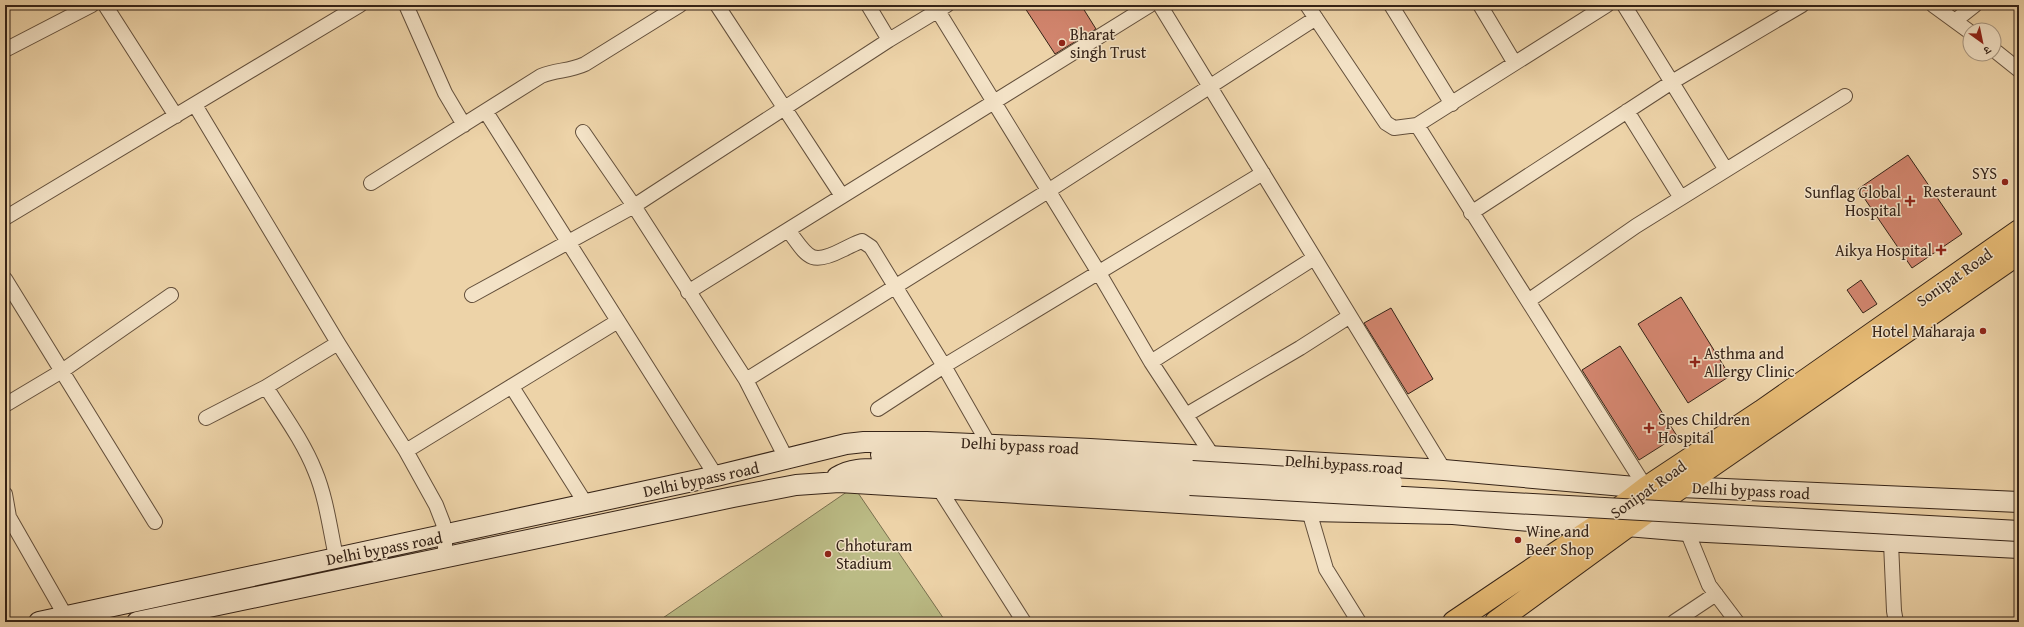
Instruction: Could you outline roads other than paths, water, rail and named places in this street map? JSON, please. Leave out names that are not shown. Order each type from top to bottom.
[{"type":"main road","name":"Sonipat Road","points":[[1454,622],[1595,526],[1646,488],[1762,411],[2019,231]]},
{"type":"main road","name":"Sonipat Road","points":[[1496,622],[1681,487],[2016,260]]},
{"type":"main road","name":"Delhi bypass road","points":[[39,622],[68,619],[336,557],[446,535],[864,442],[988,443],[1444,470],[1646,488],[1681,487],[2019,502]]},
{"type":"main road","points":[[833,448],[838,453],[849,455],[923,456],[1191,478],[2019,531]]},
{"type":"main road","points":[[827,483],[846,472],[860,469],[1191,478],[2019,518]]},
{"type":"main road","name":"Delhi bypass road","points":[[137,622],[764,491],[839,482],[1309,510],[1453,514],[1595,526],[1627,526],[1891,543],[2019,548]]},
{"type":"street","points":[[5,50],[92,5]]},
{"type":"street","points":[[105,5],[176,116]]},
{"type":"street","points":[[5,218],[360,5]]},
{"type":"street","points":[[406,5],[445,93],[464,125]]},
{"type":"street","points":[[371,183],[541,76],[550,72],[573,70],[585,64],[680,5]]},
{"type":"street","points":[[717,5],[842,196]]},
{"type":"street","points":[[868,5],[889,40]]},
{"type":"street","points":[[688,292],[993,100],[1150,5]]},
{"type":"street","points":[[1160,5],[1444,470]]},
{"type":"street","points":[[1307,5],[1386,123],[1394,128],[1417,125],[1452,104],[1514,62],[1607,5]]},
{"type":"street","points":[[1391,5],[1452,104]]},
{"type":"street","points":[[1480,5],[1514,62]]},
{"type":"street","points":[[1624,5],[1726,170]]},
{"type":"street","points":[[1471,213],[1672,82],[1802,5]]},
{"type":"street","points":[[1933,5],[1962,25]]},
{"type":"street","points":[[1956,20],[1975,5]]},
{"type":"street","points":[[472,295],[634,206],[889,40],[943,8],[993,100],[1099,273],[1151,362],[1212,456]]},
{"type":"street","points":[[746,380],[1048,191],[1316,18]]},
{"type":"street","points":[[2002,56],[2019,70]]},
{"type":"street","points":[[1528,301],[1636,226],[1845,96]]},
{"type":"street","points":[[195,105],[338,343],[406,451],[436,505],[446,535],[445,558]]},
{"type":"street","points":[[1627,111],[1681,198]]},
{"type":"street","points":[[486,112],[716,476]]},
{"type":"street","points":[[1417,125],[1471,213],[1646,488]]},
{"type":"street","points":[[583,132],[634,206],[746,380],[787,460]]},
{"type":"street","points":[[878,409],[944,366],[1263,173]]},
{"type":"street","points":[[788,230],[809,256],[817,259],[828,258],[862,241],[871,247],[944,366],[988,443]]},
{"type":"street","points":[[1151,362],[1314,258]]},
{"type":"street","points":[[5,279],[155,522]]},
{"type":"street","points":[[5,405],[62,371],[171,295]]},
{"type":"street","points":[[1186,415],[1300,348],[1350,316]]},
{"type":"street","points":[[406,451],[618,321]]},
{"type":"street","points":[[206,418],[266,387],[338,343]]},
{"type":"street","points":[[266,387],[306,450],[315,470],[320,483],[336,557]]},
{"type":"street","points":[[512,387],[586,504]]},
{"type":"street","points":[[938,487],[1024,622]]},
{"type":"street","points":[[5,494],[9,518],[68,619]]},
{"type":"street","points":[[1309,510],[1326,569],[1359,622]]},
{"type":"street","points":[[1687,531],[1709,585],[1737,622]]},
{"type":"street","points":[[1891,543],[1894,611],[1896,622]]},
{"type":"street","points":[[1674,622],[1716,594]]},
{"type":"place","name":"Bharat singh Trust","points":[[1062,43]]},
{"type":"place","name":"SYS Resteraunt","points":[[2005,182]]},
{"type":"place","name":"Sunflag Global Hospital","points":[[1910,201]]},
{"type":"place","name":"Aikya Hospital","points":[[1941,250]]},
{"type":"place","name":"Hotel Maharaja","points":[[1983,331]]},
{"type":"place","name":"Asthma and Allergy Clinic","points":[[1695,362]]},
{"type":"place","name":"Spes Children Hospital","points":[[1649,428]]},
{"type":"place","name":"Wine and Beer Shop","points":[[1518,540]]},
{"type":"place","name":"Chhoturam Stadium","points":[[828,554]]}]
